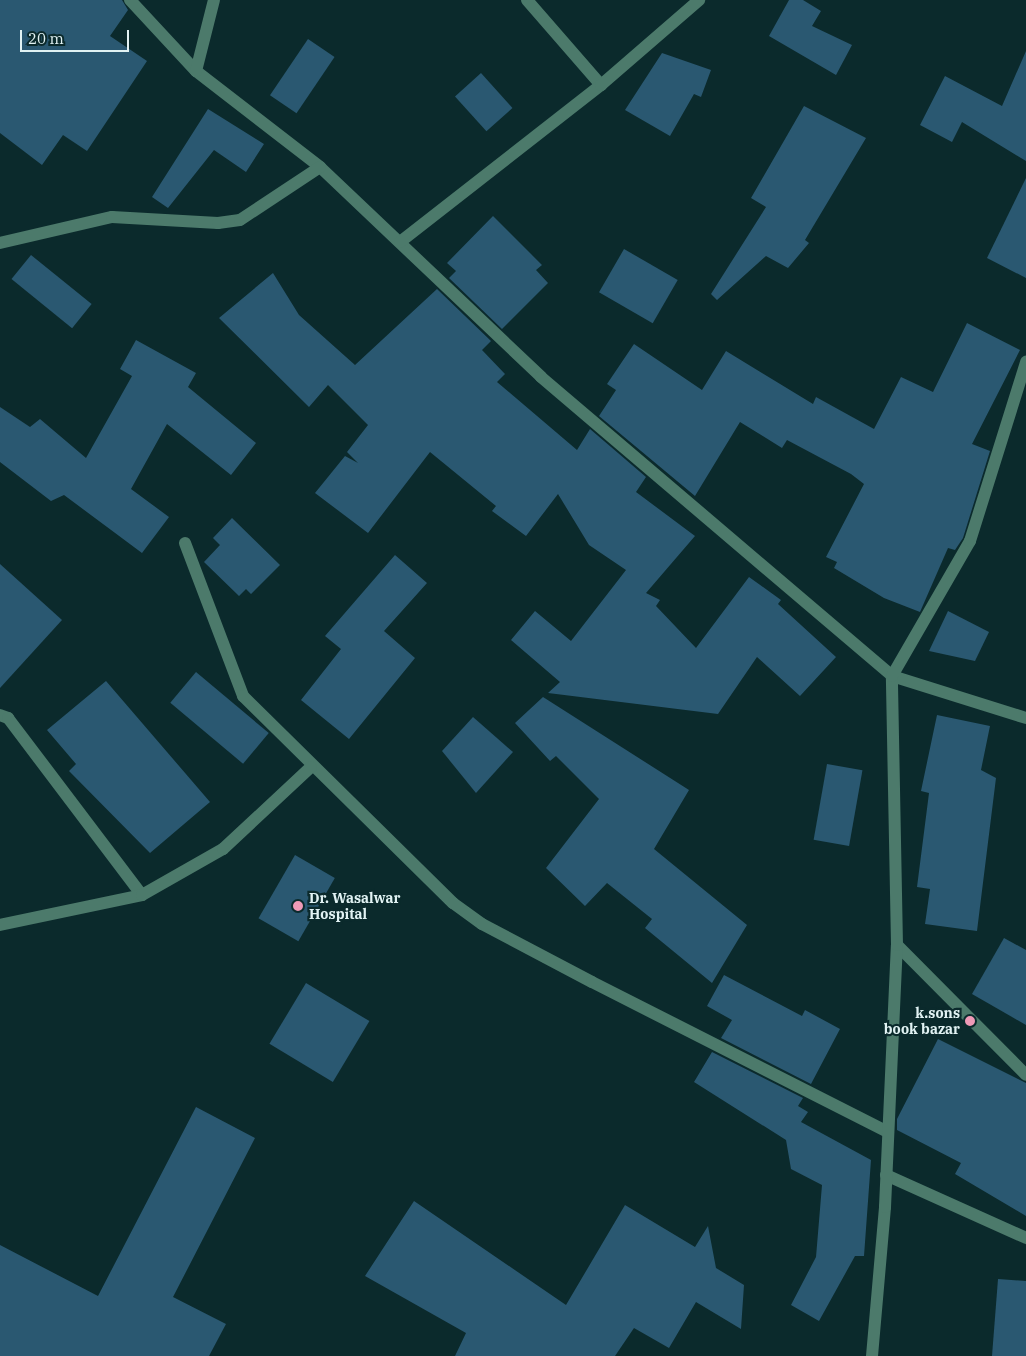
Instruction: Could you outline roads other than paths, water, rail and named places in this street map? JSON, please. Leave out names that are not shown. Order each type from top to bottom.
[{"type":"street","points":[[130,0],[196,71],[320,167],[541,377],[892,676],[1026,718]]},
{"type":"street","points":[[196,71],[214,0]]},
{"type":"street","points":[[527,0],[601,85]]},
{"type":"street","points":[[400,242],[601,85],[699,0]]},
{"type":"street","points":[[0,243],[112,217],[218,223],[240,220],[320,167]]},
{"type":"street","points":[[872,1356],[886,1175],[897,945],[892,676],[970,541],[1026,362]]},
{"type":"street","points":[[185,543],[243,696],[311,767],[453,903],[482,924],[888,1132]]},
{"type":"street","points":[[0,715],[8,718],[142,895]]},
{"type":"street","points":[[0,925],[142,895],[217,854],[311,767]]},
{"type":"street","points":[[897,945],[1026,1076]]},
{"type":"street","points":[[886,1175],[1026,1238]]},
{"type":"place","name":"Dr. Wasalwar Hospital","points":[[298,906]]},
{"type":"place","name":"k.sons book bazar","points":[[970,1021]]}]
